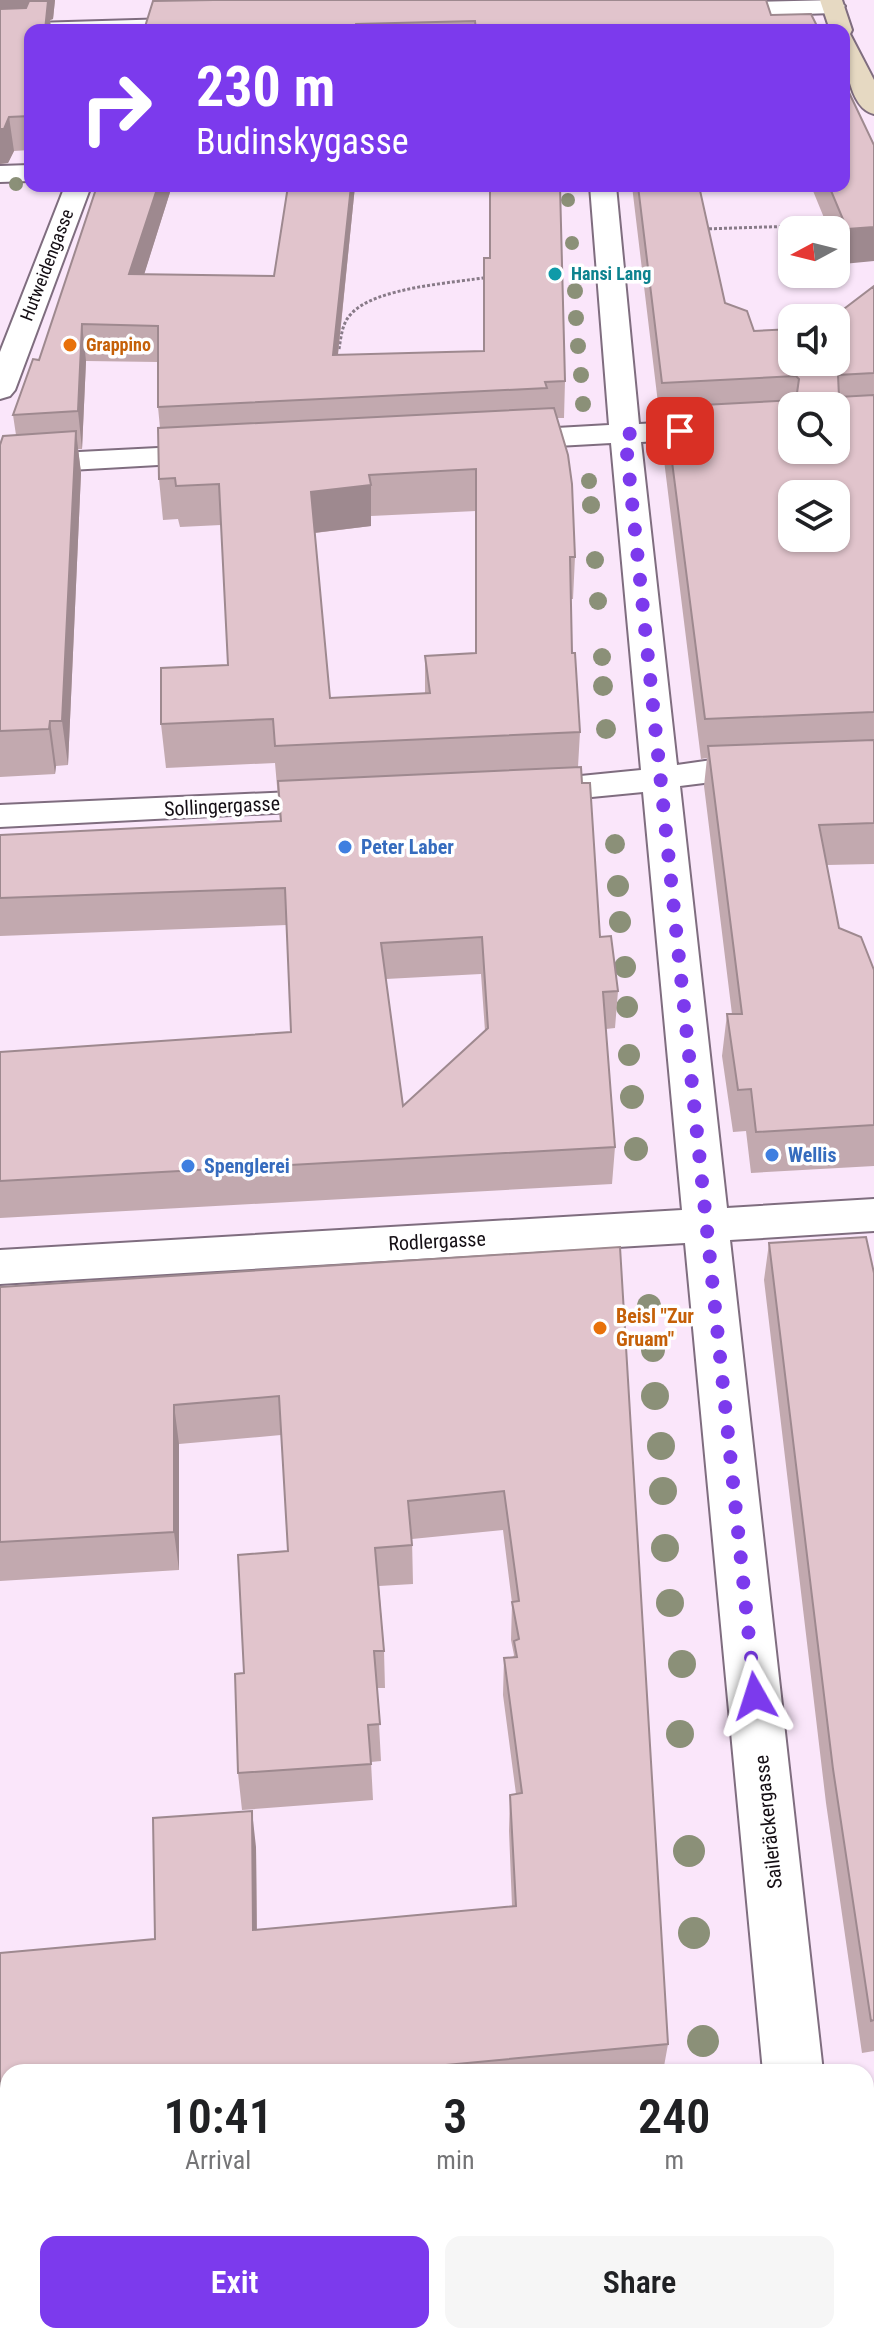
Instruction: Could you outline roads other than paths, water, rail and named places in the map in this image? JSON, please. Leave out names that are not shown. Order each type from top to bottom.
[{"type":"main road","points":[[832,3],[839,24]]},
{"type":"main road","points":[[850,53],[874,107]]},
{"type":"street","points":[[141,24],[148,0]]},
{"type":"street","points":[[685,11],[832,3]]},
{"type":"street","points":[[0,31],[24,30]]},
{"type":"street","points":[[0,174],[24,173]]},
{"type":"street","name":"Hutweidengasse","points":[[0,390],[76,192]]},
{"type":"street","name":"Saileräckergasse","points":[[604,192],[625,434],[792,2064]]},
{"type":"street","points":[[468,441],[778,426]]},
{"type":"street","points":[[0,465],[250,452]]},
{"type":"street","points":[[495,793],[575,790],[712,771],[874,766]]},
{"type":"street","name":"Sollingergasse","points":[[0,816],[367,799]]},
{"type":"street","name":"Rodlergasse","points":[[0,1267],[874,1215]]},
{"type":"place","name":"Hansi Lang","points":[[555,274]]},
{"type":"place","name":"Grappino","points":[[70,345]]},
{"type":"place","name":"Peter Laber","points":[[345,847]]},
{"type":"place","name":"Wellis","points":[[772,1155]]},
{"type":"place","name":"Spenglerei","points":[[188,1166]]},
{"type":"place","name":"Beisl \"Zur Gruam\"","points":[[600,1328]]}]
